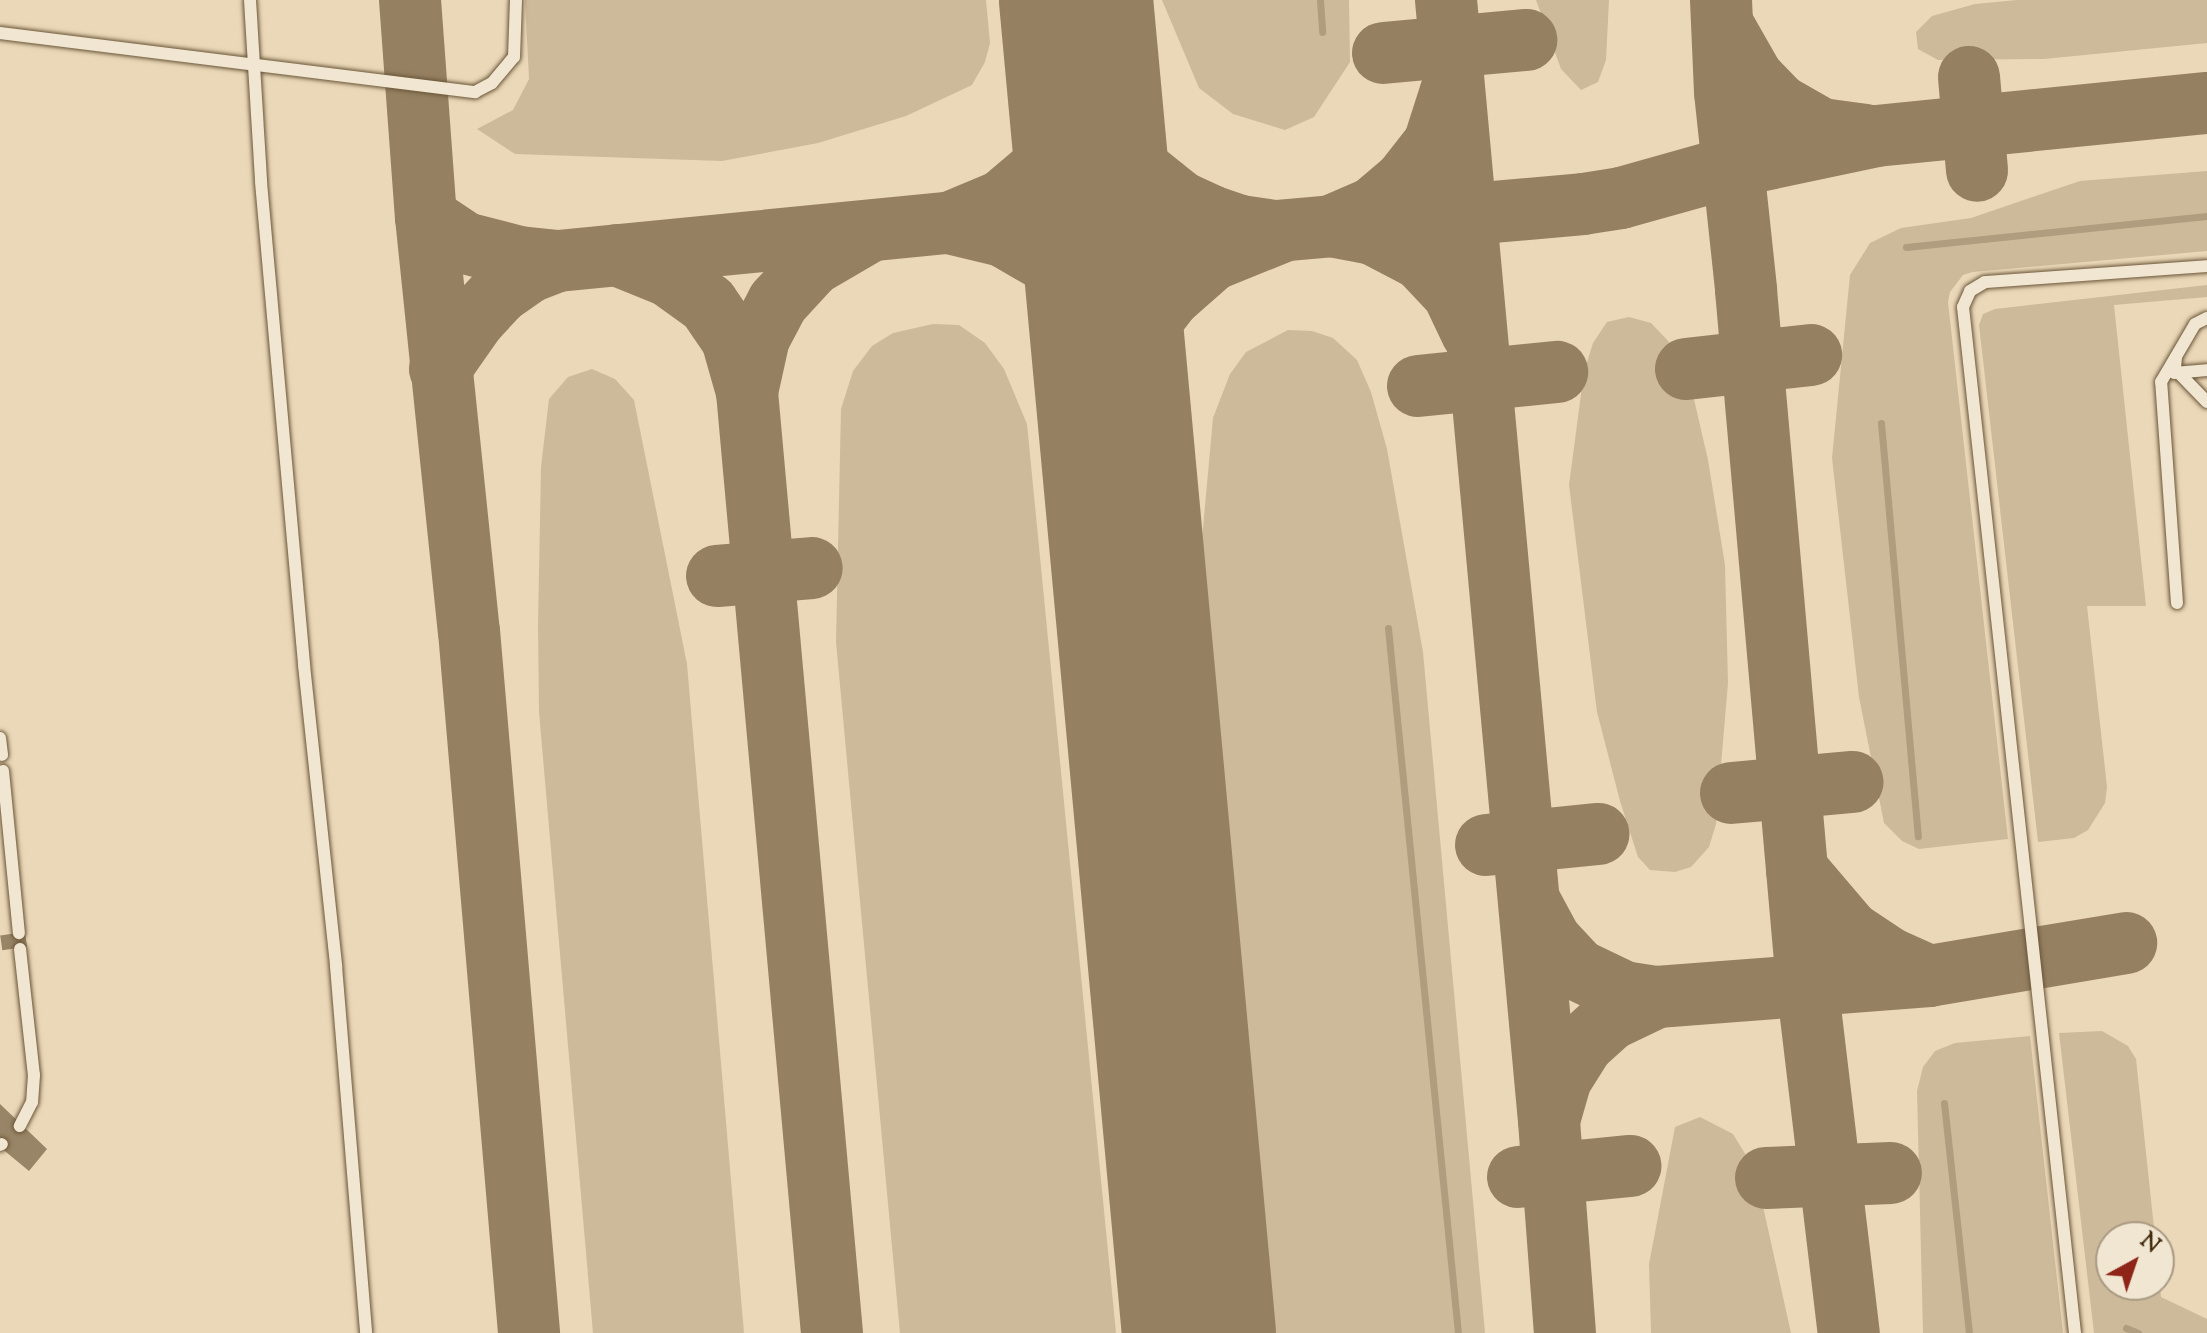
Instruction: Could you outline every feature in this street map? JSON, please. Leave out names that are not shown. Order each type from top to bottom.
[{"type":"lane","points":[[250,0],[261,182],[303,651],[336,966],[366,1333]]},
{"type":"lane","points":[[0,33],[475,92],[492,83],[514,57],[516,0]]},
{"type":"lane","points":[[2075,1333],[1963,307],[1970,291],[1985,282],[2207,266]]},
{"type":"lane","points":[[2177,603],[2163,375],[2195,324],[2207,318]]},
{"type":"lane","points":[[2178,350],[2175,363],[2179,373],[2207,402]]},
{"type":"lane","points":[[2163,375],[2207,370]]},
{"type":"lane","points":[[0,738],[2,755]]},
{"type":"lane","points":[[3,771],[3,798],[19,933]]},
{"type":"lane","points":[[20,949],[34,1075],[32,1102],[20,1126]]},
{"type":"shaded area","points":[[525,0],[986,0],[990,43],[985,62],[972,85],[906,116],[818,143],[722,161],[515,154],[477,129],[513,110],[529,79]]},
{"type":"shaded area","points":[[1162,0],[1349,0],[1350,62],[1314,117],[1285,130],[1233,114],[1199,88]]},
{"type":"shaded area","points":[[1536,0],[1609,0],[1606,60],[1598,82],[1581,90],[1561,69]]},
{"type":"shaded area","points":[[2017,0],[2207,0],[2207,43],[2044,59],[1938,60],[1918,49],[1916,32],[1932,16],[1975,4]]},
{"type":"shaded area","points":[[2207,171],[2207,251],[1973,272],[1963,275],[1950,292],[1948,302],[2008,839],[1919,849],[1902,841],[1884,823],[1859,697],[1832,458],[1850,275],[1870,243],[1901,228],[1971,218],[2080,181]]},
{"type":"shaded area","points":[[2207,285],[2207,297],[2114,305],[2146,606],[2087,606],[2107,787],[2105,803],[2088,830],[2074,838],[2038,842],[1979,325],[1983,314],[1995,309]]},
{"type":"shaded area","points":[[1629,317],[1651,323],[1671,344],[1688,373],[1708,460],[1725,565],[1728,683],[1716,824],[1709,847],[1691,867],[1675,872],[1650,870],[1638,857],[1620,801],[1597,712],[1569,485],[1584,372],[1593,343],[1607,322]]},
{"type":"shaded area","points":[[933,324],[959,325],[985,343],[1004,369],[1027,424],[1116,1333],[900,1333],[836,642],[841,409],[853,371],[872,346],[893,333]]},
{"type":"shaded area","points":[[1288,330],[1312,331],[1333,338],[1357,360],[1371,392],[1387,449],[1423,652],[1485,1333],[1276,1333],[1200,561],[1213,418],[1230,374],[1246,352]]},
{"type":"shaded area","points":[[592,369],[615,379],[634,400],[687,664],[744,1333],[593,1333],[539,712],[538,626],[541,467],[549,399],[568,377]]},
{"type":"shaded area","points":[[2102,1031],[2128,1046],[2136,1059],[2153,1221],[2095,1221],[2095,1301],[2169,1301],[2207,1319],[2207,1333],[2094,1333],[2059,1033]]},
{"type":"shaded area","points":[[2030,1036],[2063,1333],[1923,1333],[1917,1091],[1923,1067],[1935,1051],[1955,1043]]},
{"type":"shaded area","points":[[1700,1117],[1733,1134],[1755,1170],[1791,1333],[1651,1333],[1649,1264],[1675,1127]]},
{"type":"building","points":[[25,932],[27,947],[2,950],[0,935]]},
{"type":"building","points":[[0,1104],[47,1149],[29,1171],[0,1147]]},
{"type":"waterway","points":[[1320,0],[1322,32]]},
{"type":"waterway","points":[[1906,247],[2207,216]]},
{"type":"waterway","points":[[1881,423],[1918,836]]},
{"type":"waterway","points":[[1388,628],[1458,1333]]},
{"type":"waterway","points":[[1944,1103],[1969,1333]]},
{"type":"waterway","points":[[2126,1328],[2138,1333]]},
{"type":"taxiway","points":[[410,0],[426,217],[469,631],[529,1333]]},
{"type":"taxiway","points":[[1446,0],[1549,1121],[1565,1333]]},
{"type":"taxiway","points":[[1721,0],[1725,92],[1746,290],[1807,983],[1849,1333]]},
{"type":"taxiway","points":[[1724,27],[1753,78],[1779,105],[1821,129],[1866,135]]},
{"type":"taxiway","points":[[1383,53],[1526,40]]},
{"type":"taxiway","points":[[1082,67],[1108,125],[1141,170],[1181,202],[1211,216],[1240,226],[1281,232],[1212,260],[1170,297],[1152,320],[1123,382],[1116,435]]},
{"type":"taxiway","points":[[1082,67],[1065,132],[1042,167],[1002,201],[949,223],[1003,236],[1053,265],[1069,280],[1093,316],[1109,362]]},
{"type":"taxiway","points":[[1969,77],[1977,171]]},
{"type":"taxiway","points":[[1452,88],[1434,144],[1405,181],[1373,208],[1331,226],[1373,234],[1421,259],[1453,293],[1472,333]]},
{"type":"taxiway","points":[[426,217],[465,243],[519,257],[558,261],[949,223],[1042,223],[1192,235],[1242,234],[1583,204],[1621,198],[1735,166],[1876,136],[2207,103]]},
{"type":"taxiway","points":[[617,255],[669,276],[708,304],[732,339],[747,392],[759,338],[778,302],[812,265],[865,234]]},
{"type":"taxiway","points":[[440,369],[475,319],[499,293],[529,272],[558,261]]},
{"type":"taxiway","points":[[1686,369],[1811,355]]},
{"type":"taxiway","points":[[1418,386],[1557,372]]},
{"type":"taxiway","points":[[747,392],[832,1333]]},
{"type":"taxiway","points":[[717,576],[812,568]]},
{"type":"taxiway","points":[[1731,793],[1853,782]]},
{"type":"taxiway","points":[[1486,845],[1598,834]]},
{"type":"taxiway","points":[[1797,870],[1850,932],[1889,958],[1929,976]]},
{"type":"taxiway","points":[[1531,904],[1551,941],[1578,970],[1624,992],[1657,997]]},
{"type":"taxiway","points":[[1550,1117],[1561,1079],[1583,1044],[1611,1019],[1657,997],[1929,976],[2126,943]]},
{"type":"taxiway","points":[[1518,1177],[1630,1166]]},
{"type":"taxiway","points":[[1766,1178],[1891,1173]]},
{"type":"runway","points":[[1076,0],[1199,1333]]}]
